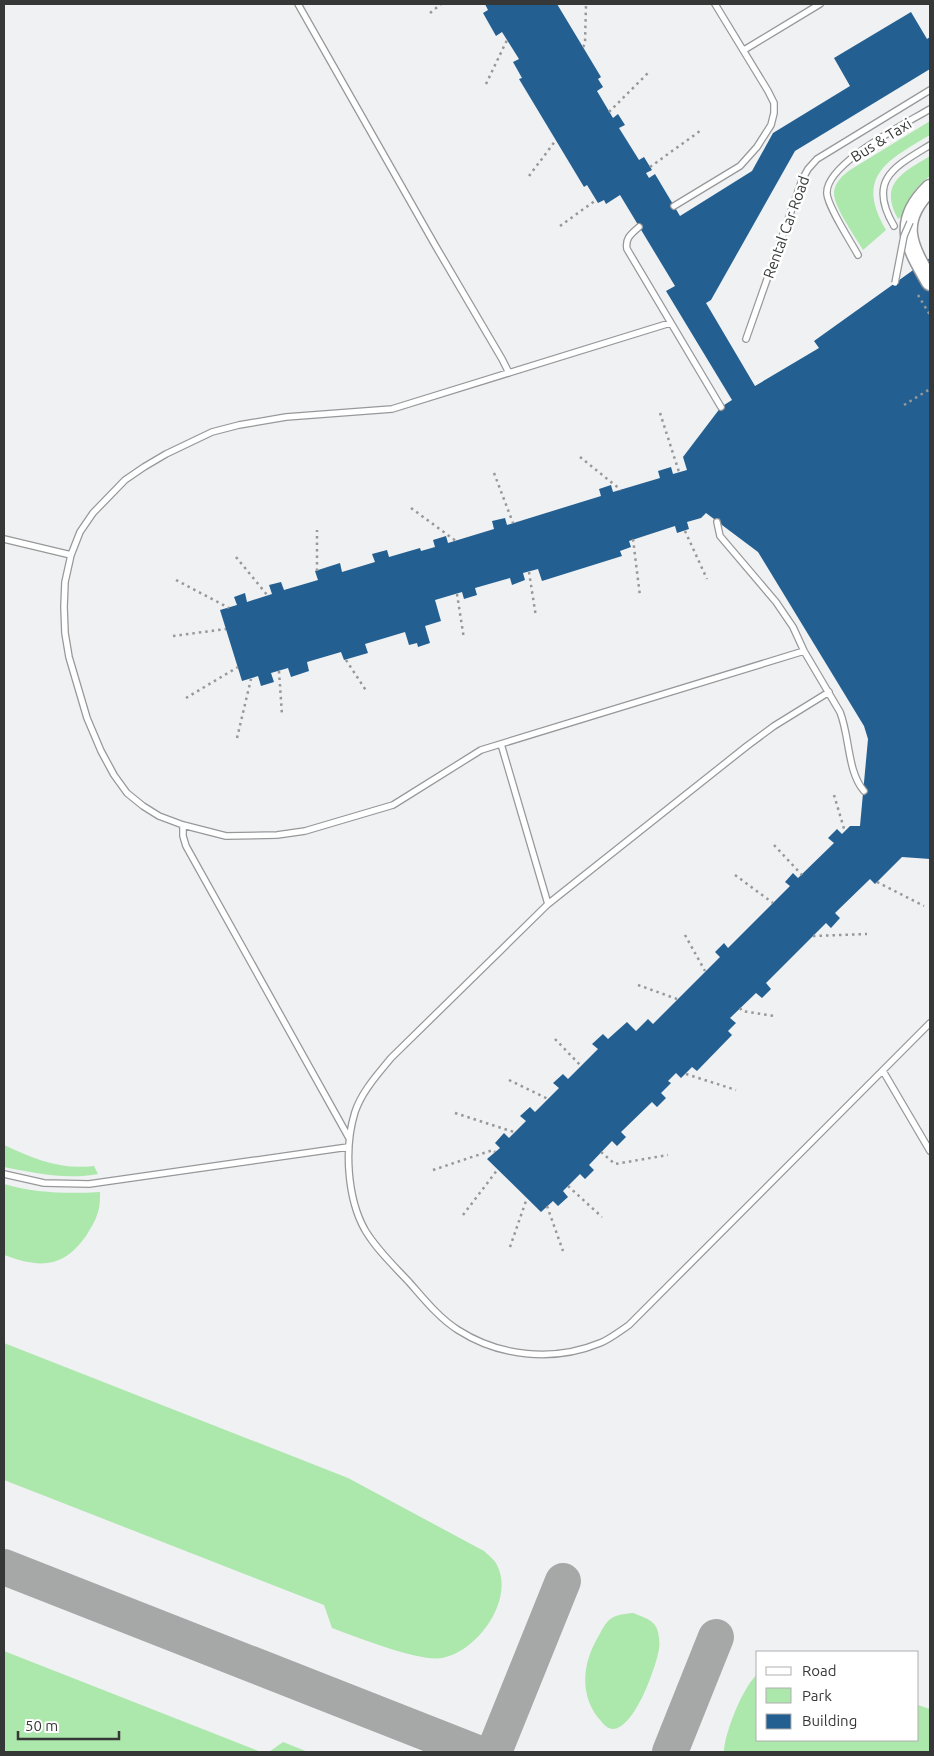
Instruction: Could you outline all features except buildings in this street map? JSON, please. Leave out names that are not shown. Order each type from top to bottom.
[{"type":"main road","points":[[930,188],[902,224],[913,252],[930,282]]},
{"type":"lane","points":[[298,4],[502,359],[508,373]]},
{"type":"lane","points":[[674,206],[740,166],[757,147],[771,125],[774,113],[774,103],[715,4]]},
{"type":"lane","points":[[744,50],[820,4]]},
{"type":"lane","name":"Rental Car Road","points":[[746,339],[802,180],[808,169],[817,158],[930,90]]},
{"type":"lane","name":"Bus & Taxi","points":[[858,255],[835,214],[827,193],[831,179],[844,163],[856,154],[930,109]]},
{"type":"lane","points":[[896,283],[904,236],[902,224],[884,208],[883,189],[890,172],[930,145]]},
{"type":"lane","points":[[639,227],[628,237],[627,249],[721,407]]},
{"type":"lane","points":[[670,323],[392,409],[286,417],[212,432],[144,467],[126,480],[93,513],[80,532],[71,555],[64,607],[65,632],[87,718],[101,751],[114,775],[127,793],[159,816],[183,826],[226,836],[277,835],[314,828],[394,805],[482,750],[804,651]]},
{"type":"lane","points":[[717,522],[720,536],[776,602],[793,627],[804,651],[829,692],[844,723],[856,783],[864,791]]},
{"type":"lane","points":[[4,539],[71,555]]},
{"type":"lane","points":[[829,692],[791,715],[747,746],[548,904],[391,1058],[371,1083],[356,1111],[348,1147],[350,1180],[357,1209],[365,1229],[379,1249],[437,1312],[458,1330],[482,1342],[509,1352],[535,1355],[573,1352],[601,1342],[629,1325],[930,1023]]},
{"type":"lane","points":[[501,744],[548,904]]},
{"type":"lane","points":[[183,826],[186,846],[350,1138]]},
{"type":"lane","points":[[882,1071],[930,1151]]},
{"type":"lane","points":[[4,1174],[44,1183],[88,1184],[348,1147]]},
{"type":"path","points":[[430,13],[441,4]]},
{"type":"path","points":[[582,47],[585,44],[586,4]]},
{"type":"path","points":[[486,84],[507,40]]},
{"type":"path","points":[[609,112],[649,72]]},
{"type":"path","points":[[650,167],[700,131]]},
{"type":"path","points":[[530,176],[556,140]]},
{"type":"path","points":[[560,226],[596,200]]},
{"type":"path","points":[[918,295],[930,315]]},
{"type":"path","points":[[904,405],[930,389]]},
{"type":"path","points":[[660,413],[679,472]]},
{"type":"path","points":[[580,457],[622,490]]},
{"type":"path","points":[[494,473],[513,523]]},
{"type":"path","points":[[411,508],[456,541]]},
{"type":"path","points":[[316,571],[317,530]]},
{"type":"path","points":[[685,531],[707,580]]},
{"type":"path","points":[[633,539],[640,596]]},
{"type":"path","points":[[236,557],[268,596]]},
{"type":"path","points":[[529,572],[536,617]]},
{"type":"path","points":[[176,580],[229,608]]},
{"type":"path","points":[[457,594],[464,639]]},
{"type":"path","points":[[173,636],[226,629]]},
{"type":"path","points":[[346,660],[367,692]]},
{"type":"path","points":[[186,698],[238,667]]},
{"type":"path","points":[[279,671],[282,715]]},
{"type":"path","points":[[237,738],[251,679]]},
{"type":"path","points":[[834,795],[845,832]]},
{"type":"path","points":[[774,845],[802,875]]},
{"type":"path","points":[[735,875],[773,903]]},
{"type":"path","points":[[877,882],[924,906]]},
{"type":"path","points":[[813,936],[867,934]]},
{"type":"path","points":[[685,935],[705,972]]},
{"type":"path","points":[[638,984],[677,999]]},
{"type":"path","points":[[740,1008],[742,1011],[774,1016]]},
{"type":"path","points":[[555,1039],[581,1066]]},
{"type":"path","points":[[686,1074],[736,1090]]},
{"type":"path","points":[[509,1080],[548,1099]]},
{"type":"path","points":[[455,1113],[514,1132]]},
{"type":"path","points":[[433,1170],[493,1150],[495,1152]]},
{"type":"path","points":[[601,1152],[615,1164],[668,1154]]},
{"type":"path","points":[[463,1215],[498,1169]]},
{"type":"path","points":[[568,1186],[602,1217]]},
{"type":"path","points":[[510,1247],[527,1198]]},
{"type":"path","points":[[547,1206],[563,1251]]},
{"type":"green space","points":[[930,121],[930,135],[901,153],[880,172],[875,183],[873,196],[877,211],[886,230],[863,250],[837,205],[834,192],[836,185],[850,170]]},
{"type":"green space","points":[[930,156],[930,176],[913,193],[902,216],[898,219],[893,207],[892,187],[903,173]]},
{"type":"green space","points":[[4,1145],[37,1159],[58,1165],[94,1166],[98,1174],[63,1176],[4,1167]]},
{"type":"green space","points":[[4,1184],[52,1192],[100,1192],[100,1204],[94,1223],[77,1247],[59,1260],[50,1263],[39,1263],[4,1255]]},
{"type":"green space","points":[[4,1343],[348,1478],[484,1551],[496,1563],[501,1579],[501,1593],[497,1608],[480,1635],[455,1654],[442,1658],[431,1658],[403,1653],[332,1628],[324,1605],[4,1480]]},
{"type":"green space","points":[[633,1613],[650,1620],[656,1626],[659,1636],[659,1649],[649,1682],[636,1708],[629,1719],[621,1726],[611,1729],[602,1722],[589,1702],[585,1680],[586,1669],[593,1647],[607,1623],[617,1616]]},
{"type":"green space","points":[[4,1651],[261,1752],[4,1752]]},
{"type":"green space","points":[[756,1676],[756,1741],[919,1741],[919,1705],[930,1709],[930,1752],[724,1752],[727,1734],[736,1710]]},
{"type":"green space","points":[[283,1742],[308,1752],[269,1752]]},
{"type":"taxiway","points":[[4,1567],[475,1752]]},
{"type":"taxiway","points":[[494,1752],[563,1581]]},
{"type":"taxiway","points":[[670,1752],[716,1637]]}]
